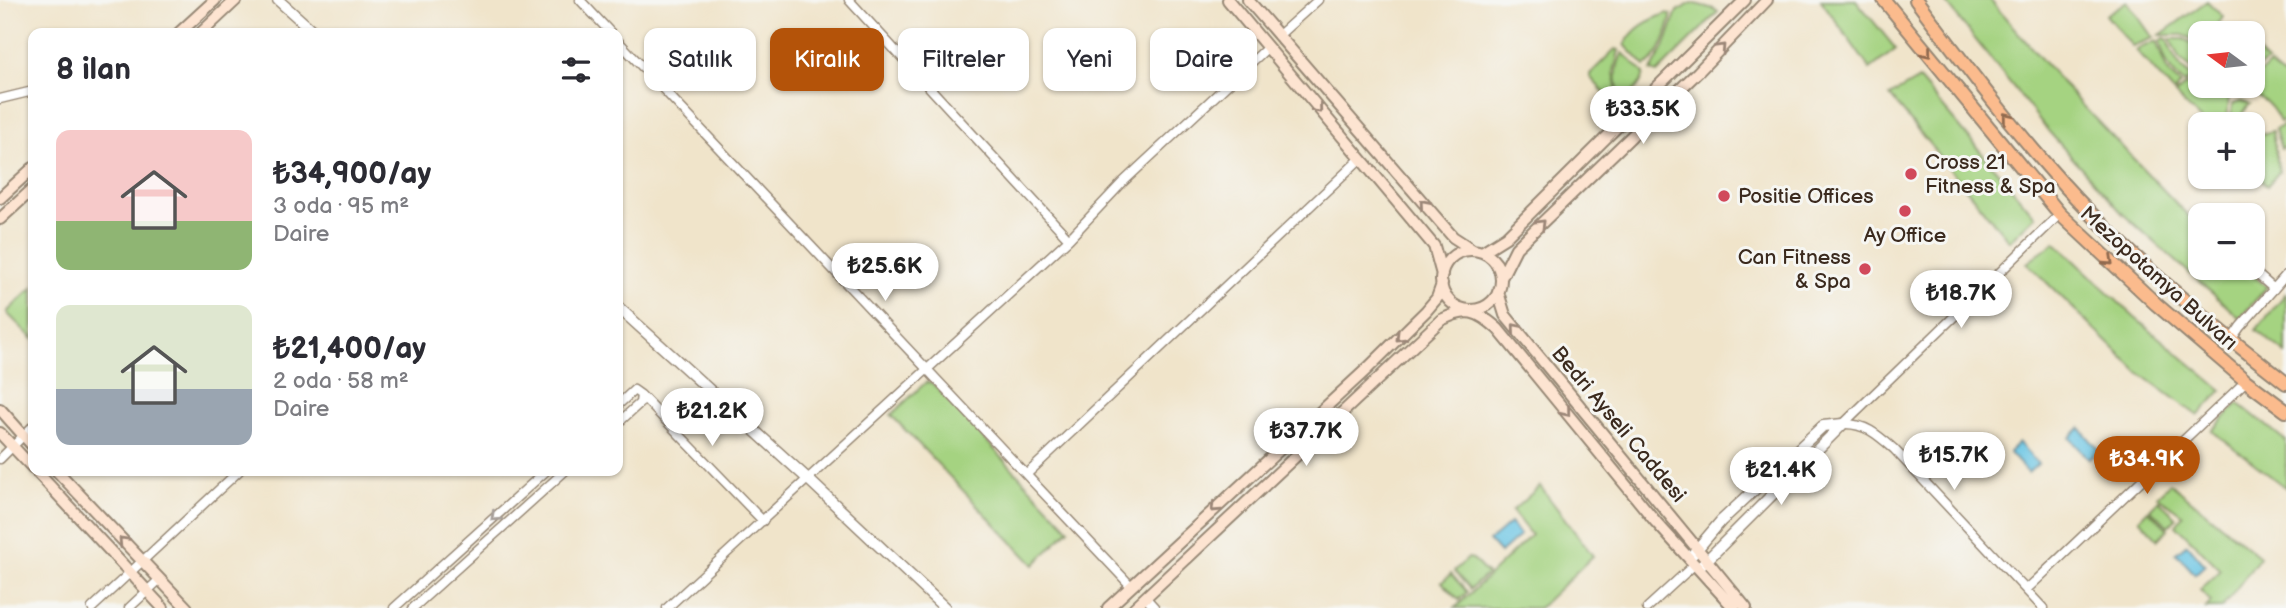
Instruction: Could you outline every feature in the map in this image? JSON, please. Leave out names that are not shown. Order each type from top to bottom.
[{"type":"main road","points":[[184,28],[215,0]]},
{"type":"main road","points":[[206,28],[236,0]]},
{"type":"main road","points":[[1228,0],[1433,246],[1449,300],[1470,311]]},
{"type":"main road","points":[[1248,0],[1453,237],[1496,263],[1501,278]]},
{"type":"main road","points":[[1108,608],[1426,311],[1437,298],[1444,267],[1456,254],[1478,251],[1506,237],[1745,0]]},
{"type":"main road","points":[[1134,608],[1431,328],[1452,314],[1489,304],[1498,292],[1501,278],[1516,248],[1698,72],[1768,0]]},
{"type":"main road","name":"Mezopotamya Bulvarı","points":[[1884,0],[2060,214],[2155,304],[2286,411]]},
{"type":"main road","name":"Mezopotamya Bulvarı","points":[[1916,0],[1971,73],[2078,200],[2164,283],[2286,383]]},
{"type":"main road","points":[[0,198],[28,173]]},
{"type":"main road","points":[[0,219],[28,193]]},
{"type":"main road","name":"Bedri Ayseli Caddesi","points":[[1498,292],[1504,315],[1699,550],[1697,563],[1734,608]]},
{"type":"main road","name":"Bedri Ayseli Caddesi","points":[[1470,311],[1485,317],[1499,329],[1656,522],[1746,608]]},
{"type":"main road","points":[[0,410],[28,440]]},
{"type":"main road","points":[[0,433],[28,463]]},
{"type":"main road","points":[[40,476],[163,608]]},
{"type":"main road","points":[[62,476],[187,608]]},
{"type":"street","points":[[278,0],[309,28]]},
{"type":"street","points":[[580,0],[606,28]]},
{"type":"street","points":[[849,0],[1069,239]]},
{"type":"street","points":[[1278,36],[1318,0]]},
{"type":"street","points":[[623,46],[1131,586]]},
{"type":"street","points":[[667,608],[1069,239],[1122,183],[1267,48]]},
{"type":"street","points":[[0,99],[28,92]]},
{"type":"street","points":[[1027,474],[1360,159]]},
{"type":"street","points":[[1647,608],[1843,424],[2060,214]]},
{"type":"street","points":[[2231,340],[2286,275]]},
{"type":"street","points":[[2264,280],[2274,289]]},
{"type":"street","points":[[623,312],[945,608]]},
{"type":"street","points":[[2026,590],[2246,381]]},
{"type":"street","points":[[623,400],[634,390],[641,395],[763,521]]},
{"type":"street","points":[[623,418],[640,403],[641,395]]},
{"type":"street","points":[[1699,550],[1721,521],[1824,426],[1855,424],[1872,431],[1894,449],[2043,608]]},
{"type":"street","points":[[0,459],[28,431]]},
{"type":"street","points":[[92,608],[234,476]]},
{"type":"street","points":[[394,608],[540,476]]},
{"type":"street","points":[[412,608],[559,476]]},
{"type":"street","points":[[129,608],[159,580]]},
{"type":"street","points":[[1145,597],[1155,608]]},
{"type":"green space","points":[[1821,0],[1856,0],[1896,49],[1870,69]]},
{"type":"green space","points":[[1944,0],[1990,0],[2076,99],[2188,216],[2188,272],[2123,214],[2050,133]]},
{"type":"green space","points":[[2127,1],[2153,38],[2132,46],[2106,15]]},
{"type":"green space","points":[[2207,1],[2223,17],[2220,21],[2188,21],[2188,37],[2160,35]]},
{"type":"green space","points":[[1692,3],[1718,12],[1657,73],[1651,71],[1664,48],[1677,11]]},
{"type":"green space","points":[[1668,13],[1671,18],[1662,45],[1655,58],[1645,66],[1625,45],[1632,33],[1642,25]]},
{"type":"green space","points":[[2167,39],[2173,55],[2188,74],[2185,83],[2171,70],[2160,41]]},
{"type":"green space","points":[[2170,39],[2188,41],[2188,66],[2179,58]]},
{"type":"green space","points":[[2156,41],[2167,70],[2181,84],[2174,93],[2136,50]]},
{"type":"green space","points":[[1615,49],[1619,50],[1614,71],[1615,101],[1611,100],[1590,74]]},
{"type":"green space","points":[[1623,53],[1644,73],[1637,88],[1623,98],[1618,88],[1617,76],[1618,63]]},
{"type":"green space","points":[[2269,65],[2286,79],[2286,120],[2280,122],[2272,108],[2261,98],[2265,98],[2265,69]]},
{"type":"green space","points":[[1919,79],[2035,216],[2009,241],[1890,96]]},
{"type":"green space","points":[[2185,85],[2188,86],[2188,98],[2229,98],[2228,112],[2193,112],[2175,95]]},
{"type":"green space","points":[[2241,101],[2250,104],[2243,112],[2232,112],[2233,104]]},
{"type":"green space","points":[[2286,124],[2286,146],[2281,149],[2275,129]]},
{"type":"green space","points":[[2272,131],[2279,172],[2267,186],[2265,184],[2265,133]]},
{"type":"green space","points":[[2055,242],[2134,317],[2222,390],[2198,416],[2138,372],[2027,263]]},
{"type":"green space","points":[[2197,280],[2259,280],[2267,287],[2240,318]]},
{"type":"green space","points":[[28,292],[28,334],[8,314]]},
{"type":"green space","points":[[2286,293],[2286,354],[2256,330]]},
{"type":"green space","points":[[926,382],[932,383],[1069,529],[1034,565],[891,415]]},
{"type":"green space","points":[[2238,403],[2286,441],[2286,488],[2212,431]]},
{"type":"green space","points":[[2170,483],[2260,557],[2222,608],[2206,608],[2211,602],[2200,590],[2221,570],[2176,525],[2183,515],[2157,496]]},
{"type":"green space","points":[[1540,486],[1593,556],[1539,608],[1455,608],[1531,535],[1512,511]]},
{"type":"green space","points":[[2159,500],[2176,518],[2168,526],[2150,509]]},
{"type":"green space","points":[[2148,510],[2168,529],[2158,539],[2139,519]]},
{"type":"green space","points":[[1468,558],[1473,559],[1487,574],[1470,589],[1454,571]]},
{"type":"green space","points":[[1451,574],[1467,592],[1459,600],[1442,582]]},
{"type":"water","points":[[2080,428],[2099,450],[2089,459],[2070,438]]},
{"type":"water","points":[[2019,443],[2038,464],[2028,473],[2009,452]]},
{"type":"water","points":[[1510,523],[1520,535],[1500,553],[1489,541]]},
{"type":"water","points":[[2187,544],[2205,565],[2195,574],[2176,553]]},
{"type":"place","name":"Cross 21 Fitness & Spa","points":[[1911,174]]},
{"type":"place","name":"Positie Offices","points":[[1724,196]]},
{"type":"place","name":"Ay Office","points":[[1905,211]]},
{"type":"place","name":"Can Fitness & Spa","points":[[1865,269]]}]
